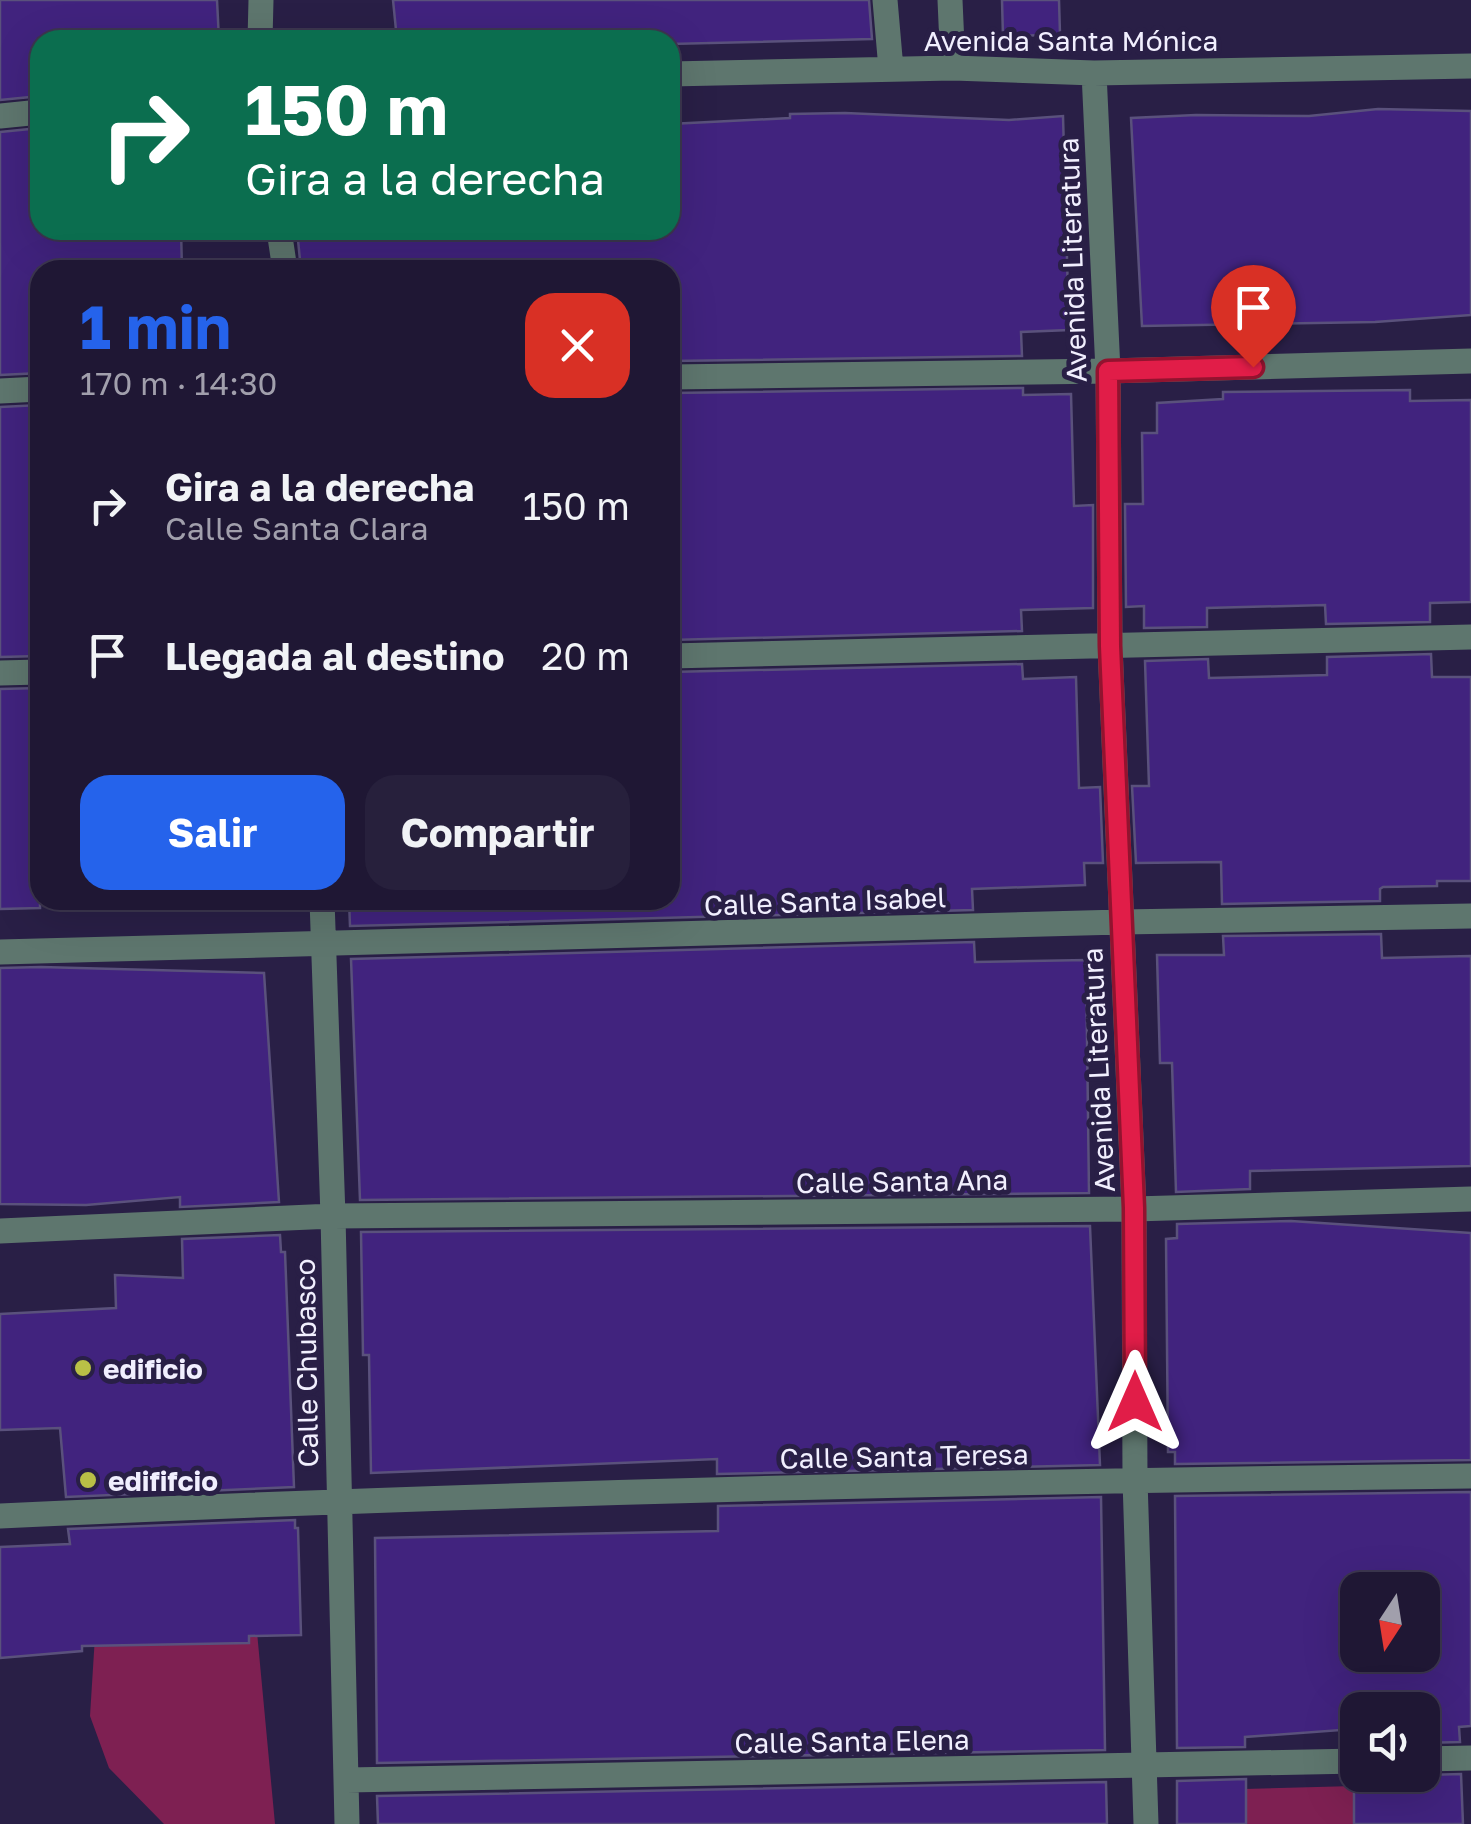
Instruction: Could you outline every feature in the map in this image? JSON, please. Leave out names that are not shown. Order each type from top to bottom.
[{"type":"street","points":[[260,0],[260,30]]},
{"type":"street","points":[[885,0],[891,70]]},
{"type":"street","points":[[950,0],[952,68]]},
{"type":"street","name":"Avenida Santa Mónica","points":[[680,74],[952,68],[1094,73],[1471,66]]},
{"type":"street","name":"Avenida Literatura","points":[[1094,73],[1108,371],[1110,646],[1134,1208],[1135,1480],[1146,1824]]},
{"type":"street","points":[[0,116],[30,113]]},
{"type":"street","points":[[680,376],[1108,371],[1471,361]]},
{"type":"street","points":[[0,391],[30,390]]},
{"type":"street","points":[[680,656],[1471,637]]},
{"type":"street","points":[[0,672],[30,672]]},
{"type":"street","name":"Calle Chubasco","points":[[322,910],[347,1824]]},
{"type":"street","name":"Calle Santa Isabel","points":[[0,952],[1471,916]]},
{"type":"street","name":"Calle Santa Ana","points":[[0,1231],[333,1216],[1134,1208],[1471,1199]]},
{"type":"street","name":"Calle Santa Teresa","points":[[0,1516],[339,1500],[1135,1480],[1471,1476]]},
{"type":"street","points":[[1440,1759],[1471,1758]]},
{"type":"street","name":"Calle Santa Elena","points":[[346,1780],[1340,1761]]},
{"type":"shaded area","points":[[254,1600],[275,1824],[164,1824],[109,1768],[90,1716],[97,1604]]},
{"type":"shaded area","points":[[1340,1786],[1340,1792],[1354,1792],[1354,1824],[1247,1824],[1244,1789]]},
{"type":"building","points":[[0,0],[217,0],[218,30],[30,30],[30,97],[0,100]]},
{"type":"building","points":[[393,0],[869,0],[872,39],[680,44],[680,30],[396,30]]},
{"type":"building","points":[[1002,0],[1059,0],[1060,34],[1003,37]]},
{"type":"building","points":[[1378,109],[1471,111],[1471,315],[1375,322],[1142,326],[1131,118],[1309,116]]},
{"type":"building","points":[[790,114],[1009,120],[1063,116],[1069,330],[1021,332],[1022,356],[680,361],[680,260],[300,260],[298,240],[680,240],[680,124],[790,118]]},
{"type":"building","points":[[30,129],[30,240],[181,240],[182,260],[30,260],[30,374],[0,375],[0,132]]},
{"type":"building","points":[[1023,388],[1023,395],[1071,394],[1074,506],[1093,505],[1093,608],[1021,610],[1022,631],[680,640],[680,393]]},
{"type":"building","points":[[1410,390],[1410,401],[1471,400],[1471,602],[1430,603],[1430,622],[1326,624],[1325,605],[1207,608],[1207,627],[1144,628],[1144,606],[1126,607],[1125,504],[1143,504],[1142,433],[1157,433],[1157,403],[1223,399],[1223,392]]},
{"type":"building","points":[[30,406],[30,656],[0,657],[0,407]]},
{"type":"building","points":[[1431,654],[1432,677],[1471,677],[1471,881],[1383,887],[1380,901],[1222,904],[1221,862],[1136,863],[1132,786],[1149,786],[1145,661],[1208,659],[1209,678],[1327,675],[1327,657]]},
{"type":"building","points":[[1022,664],[1023,679],[1076,677],[1079,788],[1100,787],[1103,863],[1084,863],[1085,885],[972,889],[973,910],[350,926],[349,910],[680,910],[680,672]]},
{"type":"building","points":[[30,688],[30,908],[0,909],[0,689]]},
{"type":"building","points":[[1381,934],[1382,958],[1471,956],[1471,1166],[1250,1171],[1250,1189],[1176,1192],[1172,1063],[1160,1063],[1157,955],[1224,955],[1223,936]]},
{"type":"building","points":[[974,942],[975,962],[1086,960],[1089,1193],[360,1200],[351,959]]},
{"type":"building","points":[[0,968],[264,973],[279,1202],[180,1207],[180,1197],[86,1205],[0,1204]]},
{"type":"building","points":[[1291,1221],[1471,1233],[1471,1460],[1175,1464],[1175,1452],[1168,1452],[1166,1239],[1177,1238],[1177,1224]]},
{"type":"building","points":[[1090,1226],[1100,1465],[717,1474],[717,1459],[371,1473],[369,1355],[363,1355],[361,1232]]},
{"type":"building","points":[[280,1235],[281,1252],[285,1252],[294,1487],[66,1497],[60,1428],[0,1430],[0,1314],[116,1308],[115,1275],[183,1278],[182,1239]]},
{"type":"building","points":[[1471,1492],[1471,1726],[1459,1727],[1460,1742],[1440,1743],[1440,1692],[1340,1692],[1340,1730],[1245,1737],[1245,1747],[1177,1748],[1175,1496]]},
{"type":"building","points":[[1101,1497],[1105,1750],[377,1763],[375,1538],[718,1531],[718,1506]]},
{"type":"building","points":[[295,1520],[301,1635],[249,1636],[249,1643],[82,1646],[82,1651],[0,1658],[0,1547],[70,1544],[68,1529]]},
{"type":"building","points":[[1461,1774],[1463,1824],[1354,1824],[1354,1792],[1440,1792],[1440,1775]]},
{"type":"building","points":[[1246,1779],[1246,1824],[1177,1824],[1177,1781]]},
{"type":"building","points":[[1106,1782],[1107,1824],[378,1824],[377,1796]]},
{"type":"place","name":"edificio","points":[[83,1368]]},
{"type":"place","name":"edififcio","points":[[88,1480]]},
{"type":"route","points":[[1135,1402],[1134,1208],[1110,646],[1108,371],[1253,367]]}]
